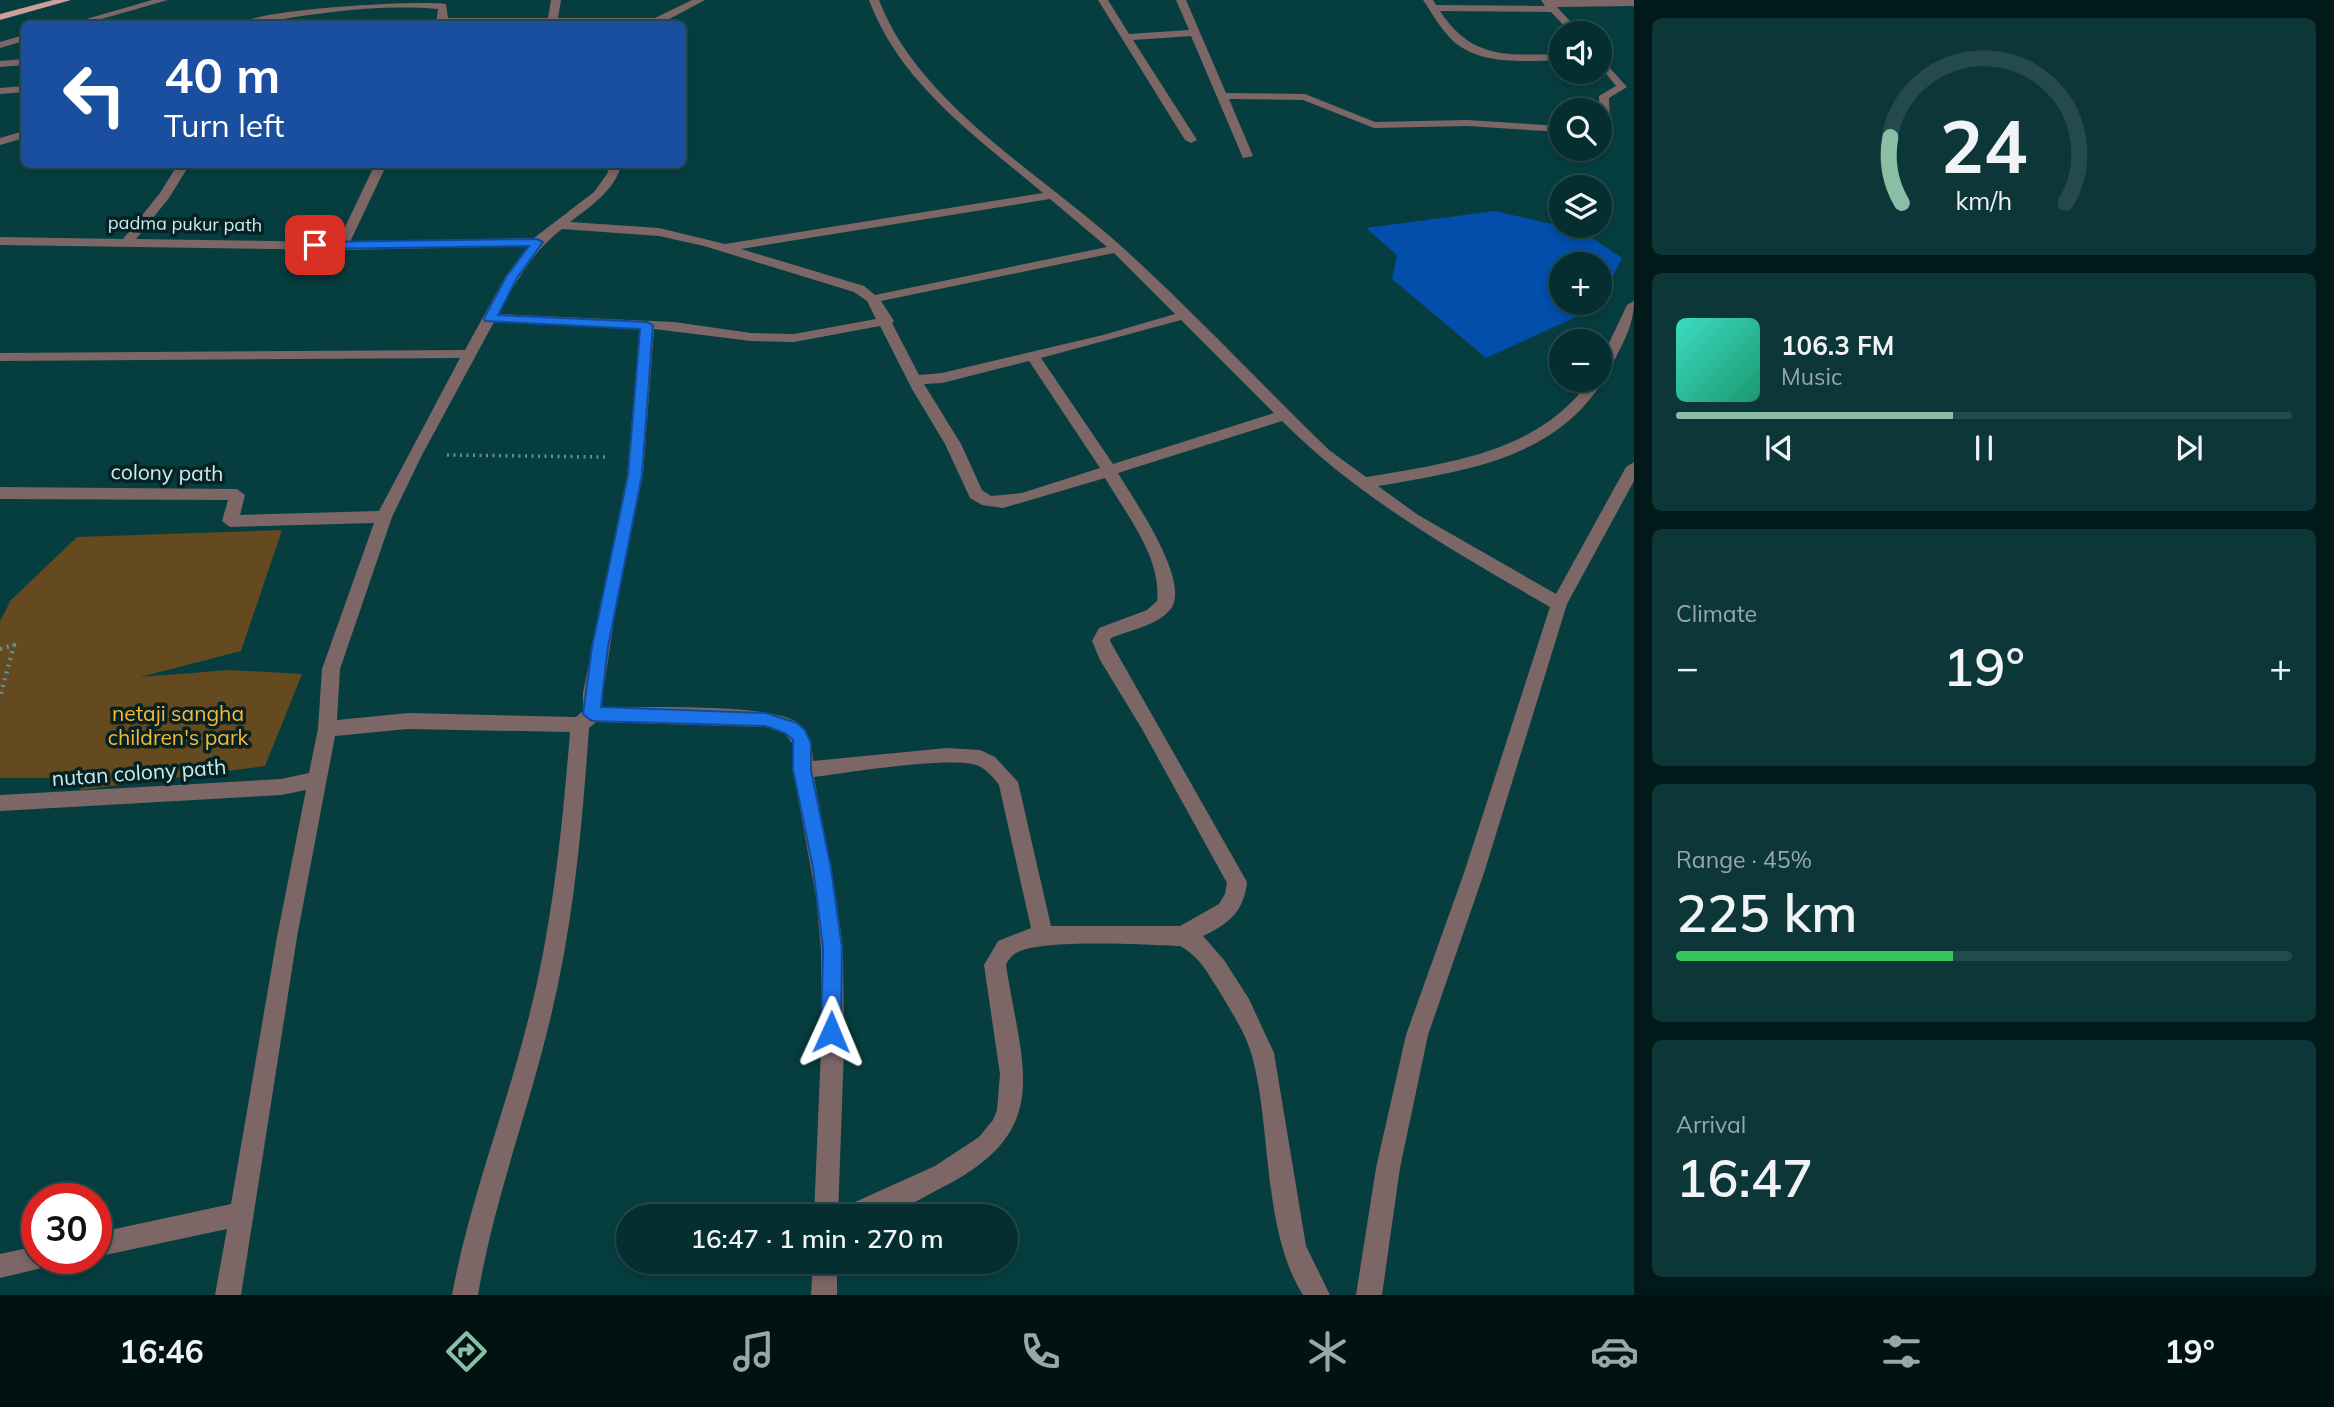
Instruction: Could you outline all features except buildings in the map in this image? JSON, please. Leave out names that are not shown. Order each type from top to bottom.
[{"type":"highway","points":[[0,17],[66,0]]},
{"type":"street","points":[[85,21],[163,0]]},
{"type":"street","points":[[552,21],[556,0]]},
{"type":"street","points":[[659,21],[699,0]]},
{"type":"street","points":[[874,0],[883,24],[909,65],[954,112],[1117,248],[1182,316],[1324,454],[1412,519],[1559,604]]},
{"type":"street","points":[[1103,0],[1191,140]]},
{"type":"street","points":[[1181,0],[1247,156]]},
{"type":"street","points":[[258,21],[367,3],[443,6],[442,21]]},
{"type":"street","points":[[1430,4],[1634,3]]},
{"type":"street","points":[[1430,4],[1456,39],[1468,47],[1504,56],[1549,57]]},
{"type":"street","points":[[1550,4],[1565,21]]},
{"type":"street","points":[[1124,37],[1195,33]]},
{"type":"street","points":[[0,45],[21,39]]},
{"type":"street","points":[[0,64],[21,62]]},
{"type":"street","points":[[1604,98],[1619,90],[1620,82],[1612,73]]},
{"type":"street","points":[[1620,82],[1634,81]]},
{"type":"street","points":[[0,91],[21,89]]},
{"type":"street","points":[[1222,96],[1305,97],[1321,102],[1353,119],[1374,125],[1467,123],[1549,128]]},
{"type":"street","points":[[0,142],[21,135]]},
{"type":"street","points":[[126,243],[165,195],[182,168]]},
{"type":"street","points":[[342,246],[379,168]]},
{"type":"street","points":[[228,1295],[327,729],[331,669],[384,517],[414,455],[512,277],[537,242],[597,195],[615,168]]},
{"type":"street","points":[[726,248],[1054,195]]},
{"type":"street","points":[[557,225],[659,232],[726,248],[859,289],[873,299],[887,321],[915,380],[953,443],[976,494],[988,501],[1003,502],[1023,498],[1108,468],[1285,415]]},
{"type":"street","name":"padma pukur path","points":[[0,240],[342,246],[537,242]]},
{"type":"street","points":[[873,299],[1117,248]]},
{"type":"street","points":[[1612,349],[1634,305]]},
{"type":"street","points":[[915,380],[942,378],[1182,316]]},
{"type":"street","points":[[490,318],[647,325],[751,337],[794,338],[887,321]]},
{"type":"street","points":[[464,1295],[474,1238],[490,1176],[537,1029],[573,824],[586,719],[637,459],[647,325]]},
{"type":"street","points":[[0,358],[470,354]]},
{"type":"street","points":[[1032,356],[1108,468],[1161,562],[1167,587],[1166,604],[1153,615],[1115,627],[1105,633],[1101,641],[1106,655],[1149,724],[1237,882],[1237,899],[1228,912],[1182,936]]},
{"type":"street","points":[[1362,483],[1472,464],[1511,450],[1572,413],[1587,392]]},
{"type":"street","points":[[1369,1295],[1388,1168],[1417,1035],[1474,873],[1559,604],[1634,467]]},
{"type":"street","name":"colony path","points":[[0,493],[237,495],[230,521],[384,517]]},
{"type":"street","points":[[327,729],[408,721],[586,719],[778,722],[791,728],[803,743],[802,770],[822,868],[832,948],[826,1204]]},
{"type":"street","points":[[802,770],[942,757],[978,757],[997,767],[1008,782],[1043,937]]},
{"type":"street","name":"nutan colony path","points":[[0,803],[281,787],[317,780]]},
{"type":"street","points":[[878,1204],[969,1161],[1000,1134],[1009,1111],[1010,1075],[995,965],[1000,951],[1017,942],[1043,937],[1182,936],[1200,945],[1216,967],[1241,1007],[1262,1053],[1294,1246],[1317,1295]]},
{"type":"street","points":[[112,1242],[241,1214]]},
{"type":"street","points":[[0,1266],[21,1261]]},
{"type":"street","points":[[824,1295],[825,1274]]},
{"type":"path","points":[[414,455],[637,459]]},
{"type":"path","points":[[0,649],[14,645],[0,697]]},
{"type":"green space","name":"netaji sangha children's park","points":[[282,530],[241,651],[140,677],[229,670],[302,674],[265,766],[80,790],[85,778],[0,778],[0,621],[11,600],[77,537]]},
{"type":"water","points":[[1495,211],[1549,223],[1549,238],[1592,238],[1622,258],[1612,278],[1612,252],[1549,252],[1549,315],[1580,315],[1486,358],[1392,279],[1397,255],[1366,228]]},
{"type":"route","points":[[315,245],[537,242],[512,277],[490,318],[647,325],[635,475],[600,647],[592,693],[592,714],[766,719],[791,728],[799,735],[803,743],[802,770],[822,868],[832,948],[831,1032]]}]
